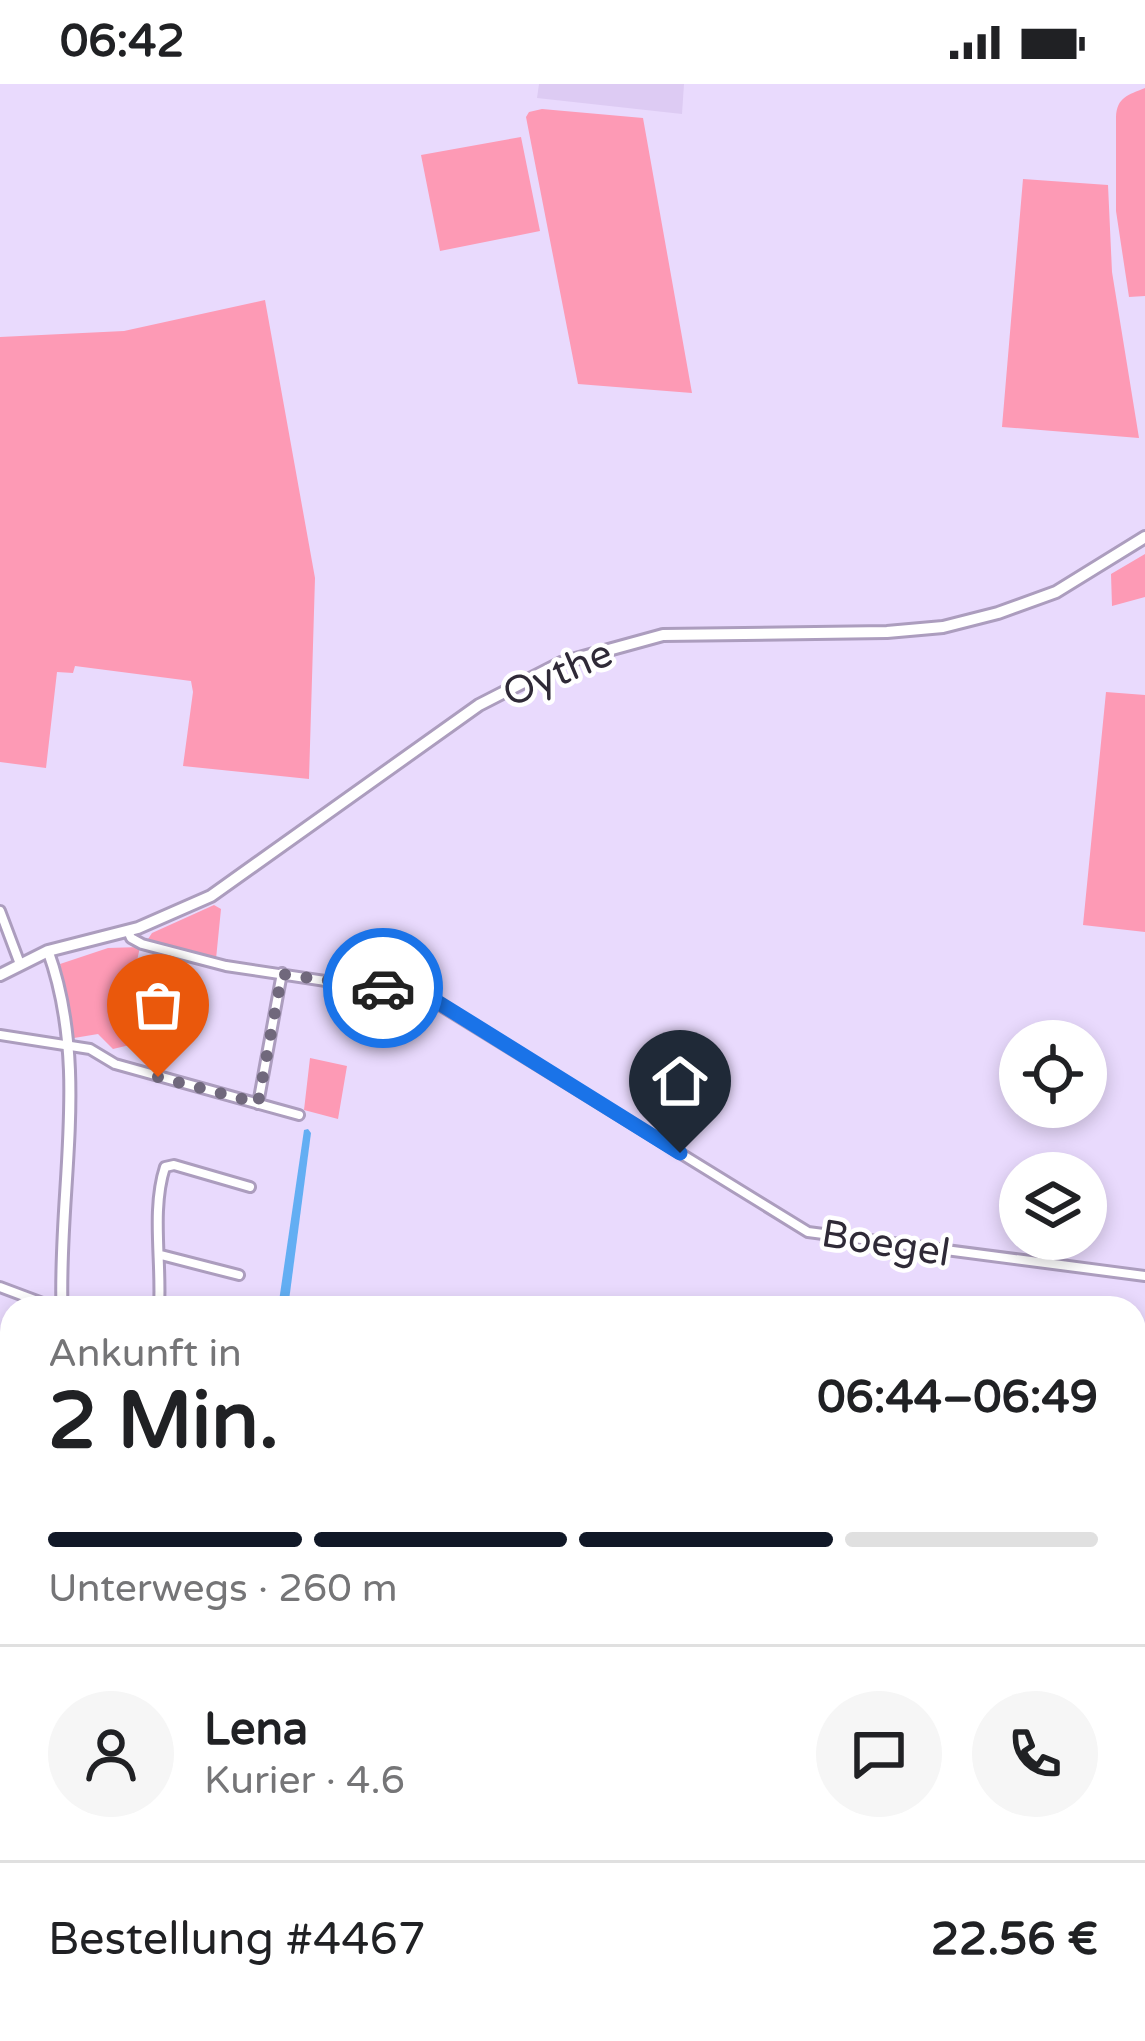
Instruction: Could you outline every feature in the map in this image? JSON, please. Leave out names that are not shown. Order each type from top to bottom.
[{"type":"main road","name":"Oythe","points":[[0,975],[48,951],[128,931],[211,896],[478,706],[561,663],[663,635],[943,627],[1056,592],[1145,537]]},
{"type":"street","points":[[0,911],[20,964]]},
{"type":"street","name":"Boegel","points":[[128,931],[142,944],[215,964],[400,990],[436,1001],[808,1232],[1145,1276]]},
{"type":"street","points":[[48,951],[69,1047],[73,1090],[59,1296]]},
{"type":"street","points":[[258,1103],[282,974]]},
{"type":"street","points":[[0,1035],[90,1049],[115,1064],[299,1114]]},
{"type":"street","points":[[159,1296],[158,1239],[165,1167],[174,1165],[250,1187]]},
{"type":"street","points":[[161,1255],[239,1275]]},
{"type":"shaded area","points":[[539,84],[684,84],[682,114],[537,98]]},
{"type":"shaded area","points":[[1145,88],[1145,296],[1129,297],[1116,211],[1116,117],[1121,101]]},
{"type":"shaded area","points":[[542,109],[643,118],[692,393],[578,384],[526,117]]},
{"type":"shaded area","points":[[521,137],[540,231],[440,251],[421,155]]},
{"type":"shaded area","points":[[1023,179],[1108,185],[1112,272],[1139,438],[1002,427]]},
{"type":"shaded area","points":[[265,300],[315,578],[309,779],[183,766],[191,681],[75,666],[73,673],[57,672],[46,768],[0,762],[0,337],[124,331]]},
{"type":"shaded area","points":[[1145,554],[1145,597],[1112,606],[1111,574]]},
{"type":"shaded area","points":[[1106,692],[1145,695],[1145,932],[1083,925]]},
{"type":"shaded area","points":[[214,905],[221,909],[216,959],[146,942],[152,933]]},
{"type":"shaded area","points":[[140,947],[123,1025],[138,1043],[113,1049],[98,1034],[74,1038],[60,964],[108,948]]},
{"type":"shaded area","points":[[310,1058],[347,1066],[338,1119],[304,1110]]},
{"type":"water","points":[[304,1130],[311,1133],[290,1296],[280,1296]]},
{"type":"way so far","points":[[158,1077],[258,1103],[282,974],[383,988]]},
{"type":"route","points":[[383,988],[436,1001],[680,1153]]}]
